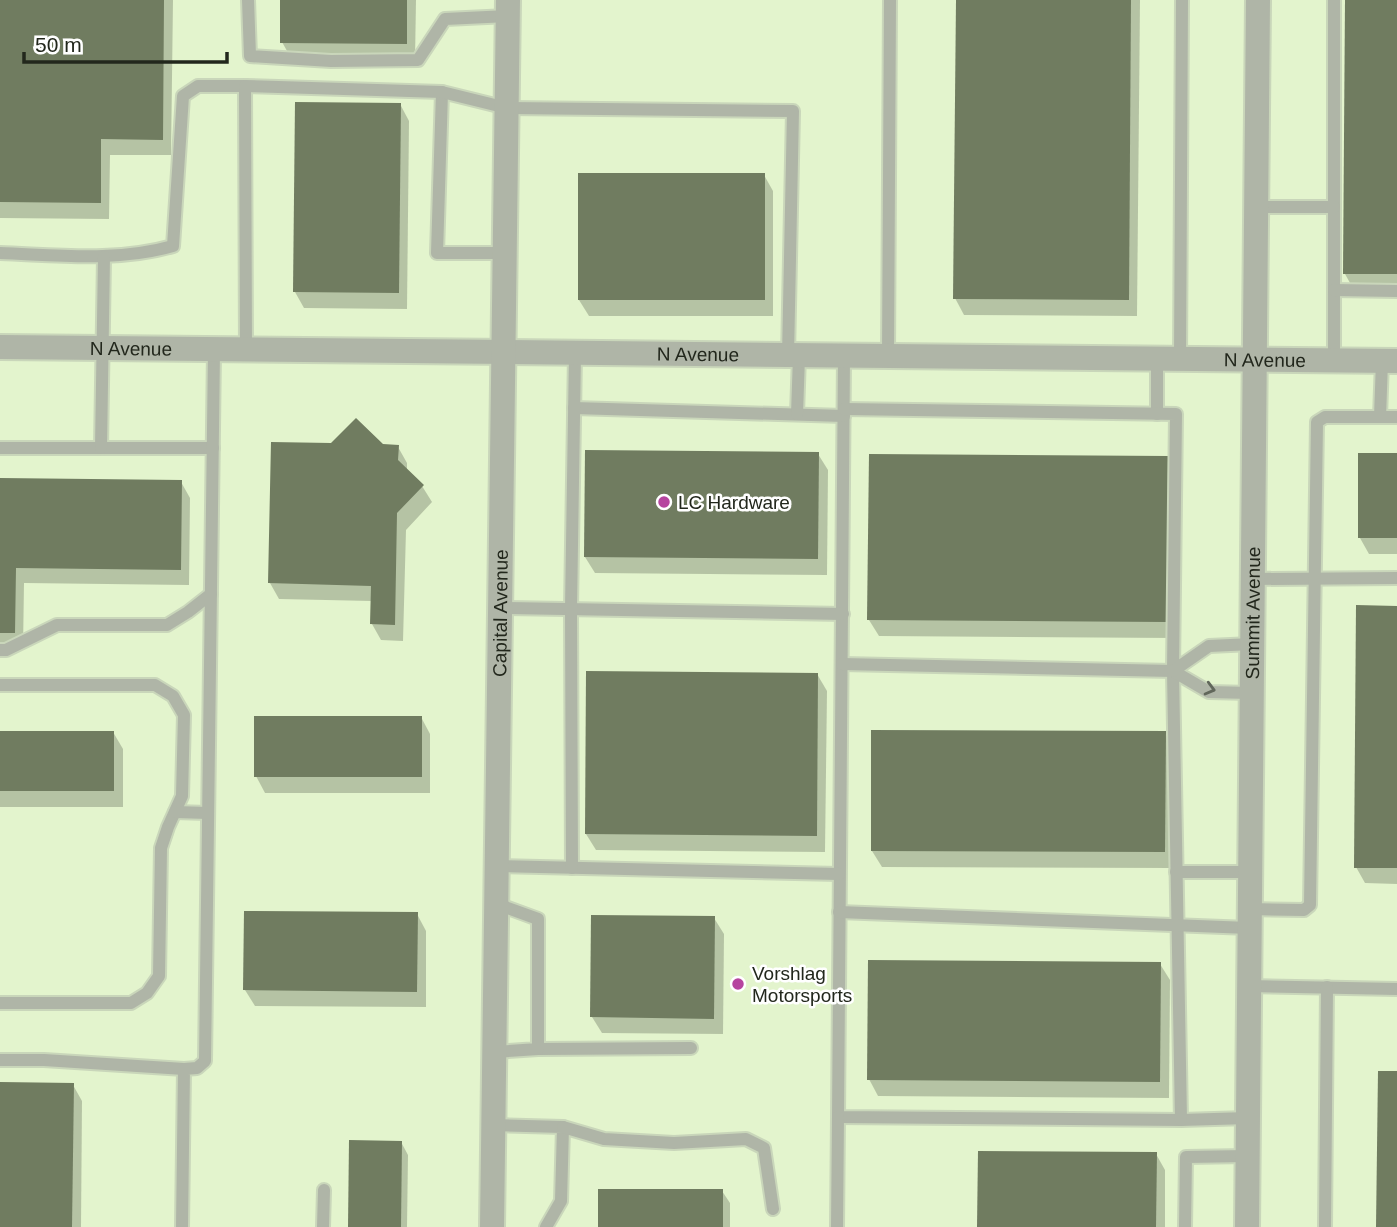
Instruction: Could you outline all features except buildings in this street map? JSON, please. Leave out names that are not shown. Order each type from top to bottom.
[{"type":"street","name":"Summit Avenue","points":[[1247,1227],[1258,0]]},
{"type":"street","name":"Capital Avenue","points":[[492,1227],[508,8]]},
{"type":"street","name":"N Avenue","points":[[0,347],[1389,361]]},
{"type":"lane","points":[[248,0],[250,56],[331,61],[418,61],[445,19],[508,8]]},
{"type":"lane","points":[[888,356],[890,0]]},
{"type":"lane","points":[[1157,414],[1168,359],[1182,0]]},
{"type":"lane","points":[[1334,0],[1334,361]]},
{"type":"lane","points":[[0,253],[103,257],[150,253],[173,246],[183,96],[198,86],[442,92],[507,108],[793,111],[793,355],[797,414]]},
{"type":"lane","points":[[245,86],[246,350]]},
{"type":"lane","points":[[442,92],[437,253],[505,253]]},
{"type":"lane","points":[[1256,207],[1334,207]]},
{"type":"lane","points":[[101,448],[103,257]]},
{"type":"lane","points":[[1334,290],[1397,291]]},
{"type":"lane","points":[[0,1060],[44,1060],[184,1069],[197,1068],[205,1062],[214,350]]},
{"type":"lane","points":[[572,868],[570,610],[575,353]]},
{"type":"lane","points":[[837,1227],[844,355]]},
{"type":"lane","points":[[1380,417],[1389,361]]},
{"type":"lane","points":[[574,408],[797,414],[1176,414],[1173,671],[1181,1120]]},
{"type":"lane","points":[[839,912],[1176,924],[1249,919],[1304,910],[1310,905],[1317,422],[1325,417],[1397,417]]},
{"type":"lane","points":[[0,448],[213,448]]},
{"type":"lane","points":[[1253,579],[1397,578]]},
{"type":"lane","points":[[0,650],[6,650],[57,625],[167,625],[211,594]]},
{"type":"lane","points":[[500,608],[843,614]]},
{"type":"lane","points":[[1173,671],[1209,646],[1252,644]]},
{"type":"lane","points":[[842,664],[1173,671],[1209,692],[1251,693]]},
{"type":"lane","points":[[0,685],[155,685],[173,696],[184,715],[182,796],[161,848],[159,976],[147,993],[131,1003],[0,1003]]},
{"type":"lane","points":[[175,812],[208,813]]},
{"type":"lane","points":[[497,866],[839,874]]},
{"type":"lane","points":[[1176,872],[1250,872]]},
{"type":"lane","points":[[496,904],[538,919],[538,1049]]},
{"type":"lane","points":[[1248,986],[1397,989]]},
{"type":"lane","points":[[1325,1227],[1327,987]]},
{"type":"lane","points":[[495,1052],[538,1049],[691,1048]]},
{"type":"lane","points":[[182,1227],[184,1069]]},
{"type":"lane","points":[[838,1117],[1181,1120],[1248,1118]]},
{"type":"lane","points":[[493,1125],[563,1127],[604,1139],[674,1143],[747,1139],[764,1148],[773,1209]]},
{"type":"lane","points":[[546,1227],[561,1201],[563,1127]]},
{"type":"lane","points":[[1185,1227],[1186,1157],[1247,1156]]},
{"type":"lane","points":[[323,1227],[324,1190]]},
{"type":"shaded area","points":[[0,0],[1397,0],[1397,1227],[0,1227]]},
{"type":"place","name":"LC Hardware","points":[[664,502]]},
{"type":"place","name":"Vorshlag Motorsports","points":[[738,984]]}]
